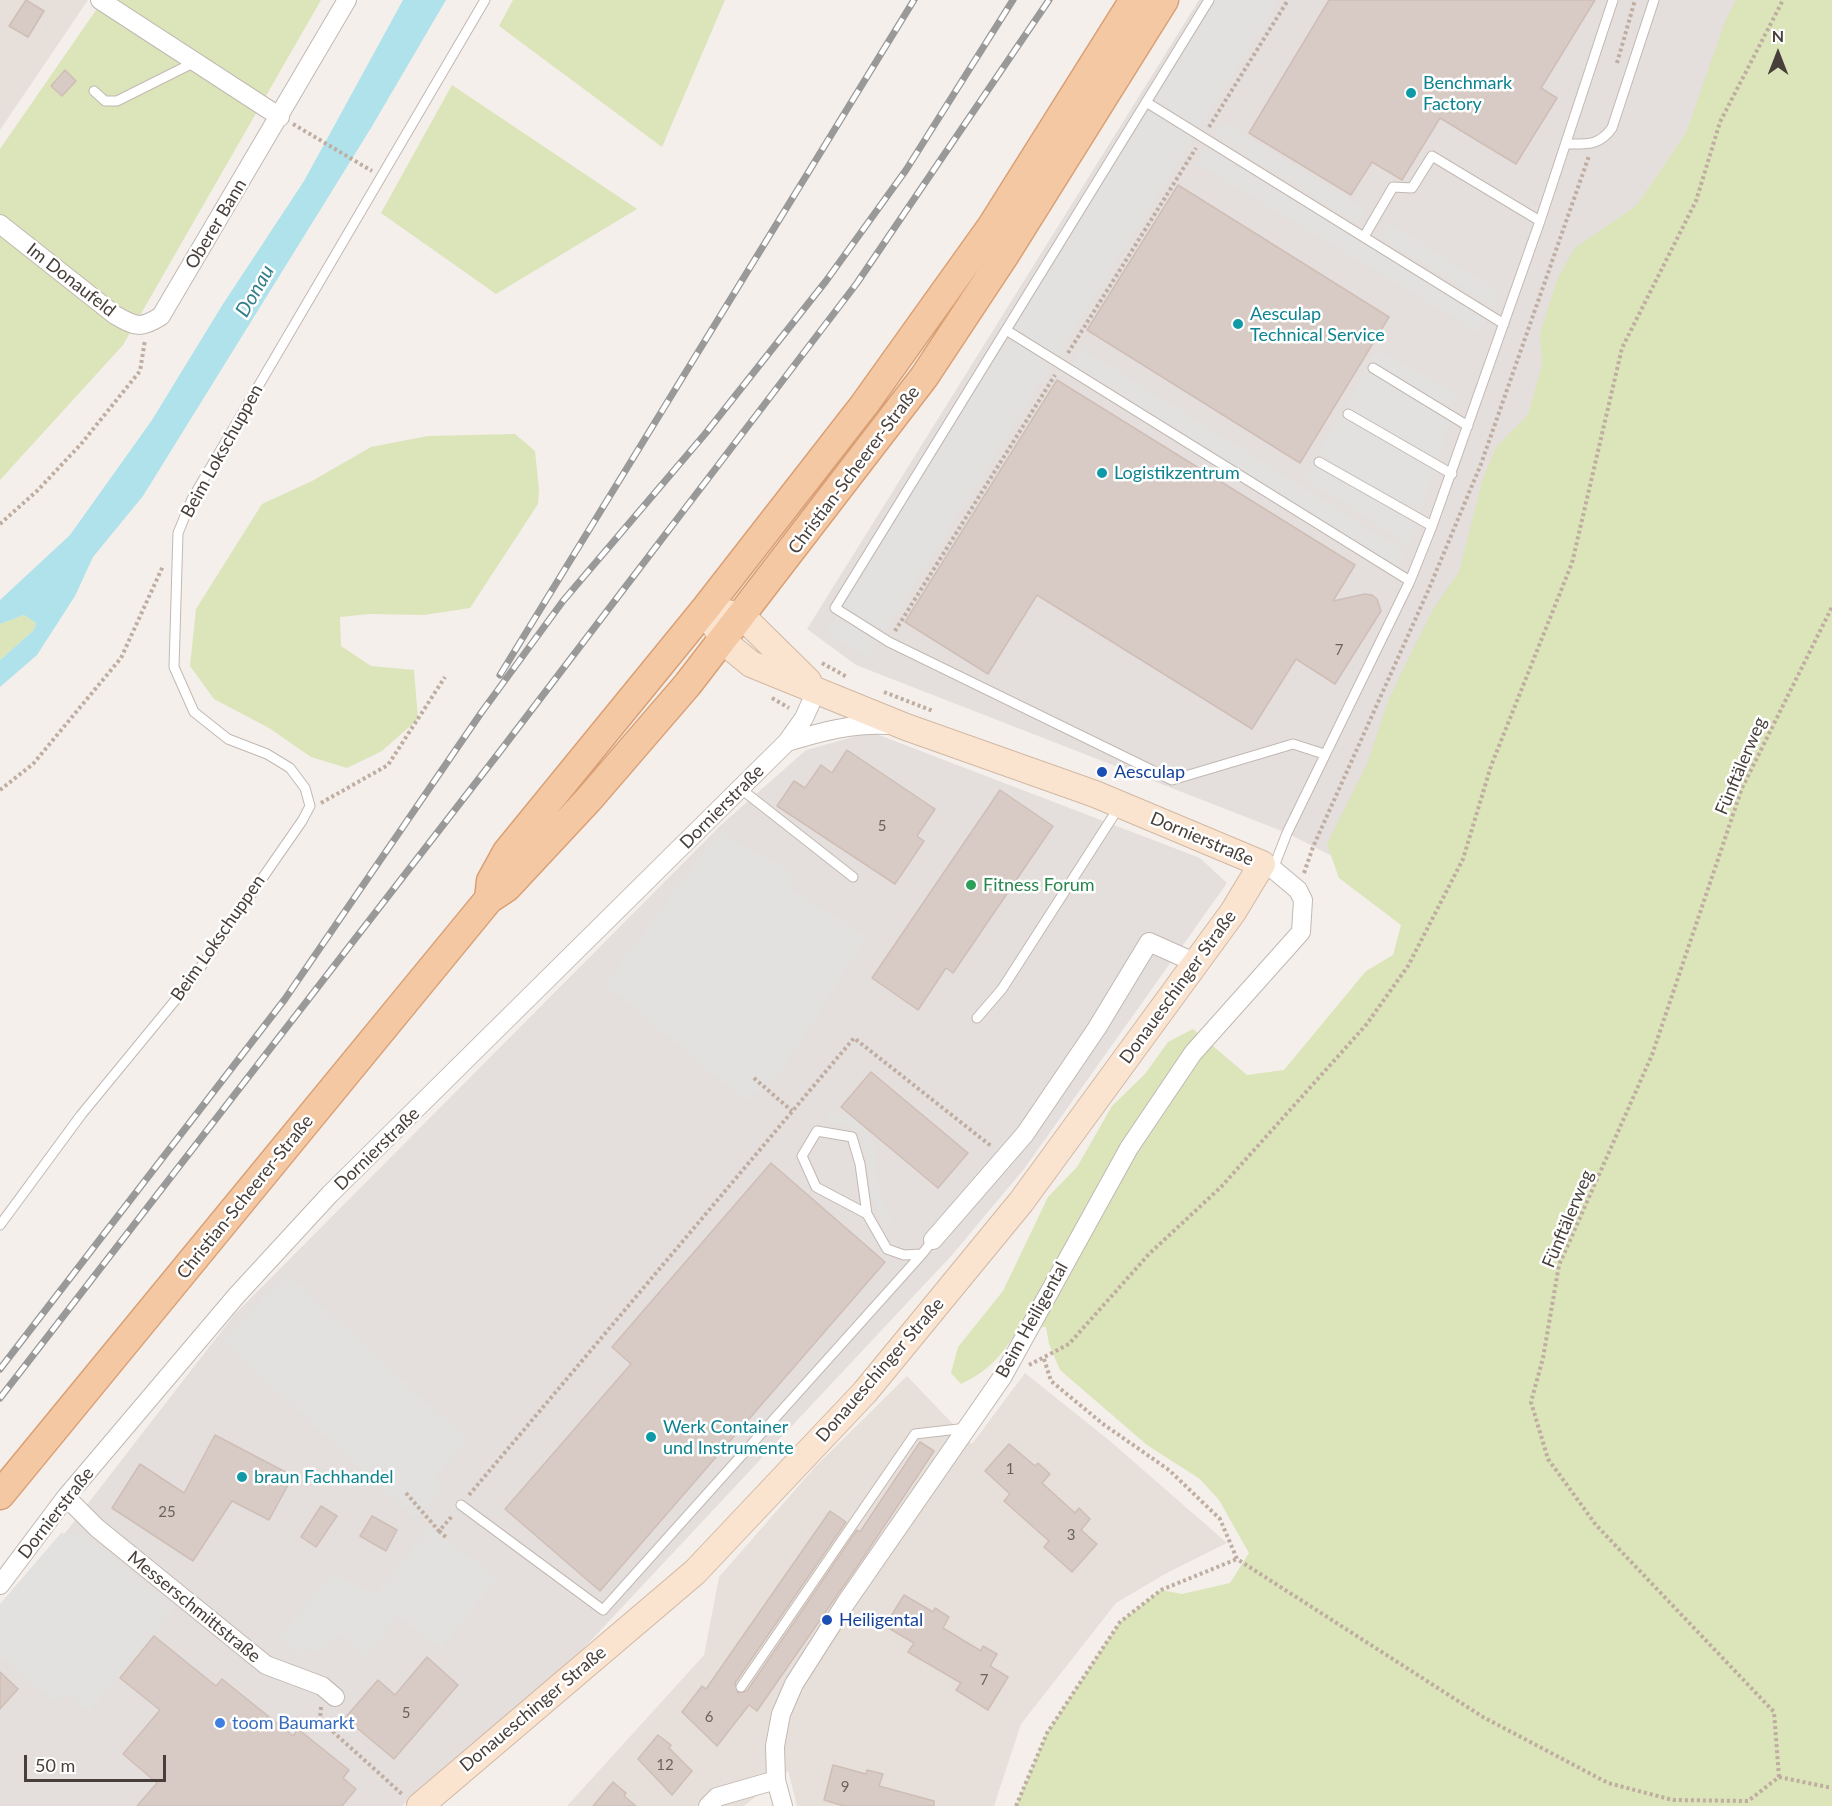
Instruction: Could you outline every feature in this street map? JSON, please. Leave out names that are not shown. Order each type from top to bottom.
[{"type":"main road","name":"Christian-Scheerer-Straße","points":[[489,898],[491,881],[507,852],[706,608],[864,405],[992,226],[1134,0]]},
{"type":"main road","name":"Christian-Scheerer-Straße","points":[[0,1495],[489,898],[507,887],[589,799],[723,641],[924,377],[1004,256],[1164,0]]},
{"type":"street","points":[[100,0],[280,117]]},
{"type":"street","name":"Oberer Bann","points":[[147,325],[161,316],[347,0]]},
{"type":"street","name":"Im Donaufeld","points":[[0,224],[115,315],[133,325],[147,325]]},
{"type":"street","points":[[706,608],[742,616]]},
{"type":"street","name":"Dornierstraße","points":[[706,608],[723,641],[751,664],[906,727],[1120,805],[1268,866]]},
{"type":"street","name":"Dornierstraße","points":[[742,616],[817,689]]},
{"type":"street","name":"Dornierstraße","points":[[0,1585],[66,1497],[237,1295],[330,1194],[787,742],[804,718],[817,689]]},
{"type":"street","name":"Dornierstraße","points":[[787,742],[839,727],[865,723],[906,727]]},
{"type":"street","points":[[1268,866],[1298,890]]},
{"type":"street","name":"Donaueschinger Straße","points":[[420,1806],[694,1572],[865,1392],[1021,1202],[1268,866]]},
{"type":"street","name":"Beim Heiligental","points":[[783,1806],[776,1780],[776,1746],[781,1714],[794,1684],[845,1604],[1003,1376],[1078,1236],[1135,1139],[1193,1053],[1301,932],[1303,900],[1298,890]]},
{"type":"street","points":[[928,1247],[1005,1158],[1097,1028],[1149,942],[1196,963]]},
{"type":"street","name":"Messerschmittstraße","points":[[66,1497],[97,1528],[266,1665],[329,1691]]},
{"type":"street","points":[[708,1806],[717,1797],[776,1780]]},
{"type":"lane","name":"Beim Lokschuppen","points":[[0,1225],[81,1115],[191,981],[302,821],[310,806],[305,788],[290,768],[267,754],[228,739],[194,712],[174,667],[178,533],[192,500],[485,0]]},
{"type":"lane","points":[[1209,0],[835,608],[889,642],[1172,780],[1293,744],[1324,754]]},
{"type":"lane","points":[[1268,866],[1287,833],[1410,580],[1432,526],[1540,221],[1613,0]]},
{"type":"lane","points":[[1566,144],[1593,144],[1604,139],[1612,128],[1654,0]]},
{"type":"lane","points":[[94,91],[105,101],[117,101],[195,62]]},
{"type":"lane","points":[[1146,102],[1504,324]]},
{"type":"lane","points":[[1365,236],[1393,187],[1412,188],[1432,156],[1540,221]]},
{"type":"lane","points":[[1006,330],[1410,580]]},
{"type":"lane","points":[[1373,368],[1467,426]]},
{"type":"lane","points":[[1348,414],[1452,474]]},
{"type":"lane","points":[[1319,462],[1432,526]]},
{"type":"lane","points":[[741,789],[853,878]]},
{"type":"lane","points":[[977,1018],[1002,989],[1120,805]]},
{"type":"lane","points":[[867,1214],[816,1187],[802,1156],[817,1131],[852,1137],[860,1164],[867,1214],[887,1249],[904,1255],[928,1247]]},
{"type":"lane","points":[[461,1505],[603,1610],[928,1247]]},
{"type":"lane","points":[[741,1687],[915,1434],[967,1428]]},
{"type":"path","points":[[889,642],[1288,0]]},
{"type":"path","points":[[1616,67],[1635,0]]},
{"type":"path","points":[[1003,1376],[1044,1359],[1069,1344],[1149,1254],[1221,1187],[1302,1100],[1366,1025],[1414,956],[1464,860],[1491,766],[1572,563],[1622,348],[1696,201],[1720,122],[1784,0]]},
{"type":"path","points":[[1268,17],[1275,22]]},
{"type":"path","points":[[1244,54],[1252,59]]},
{"type":"path","points":[[1221,92],[1228,97]]},
{"type":"path","points":[[303,130],[377,174]]},
{"type":"path","points":[[1298,890],[1313,847],[1428,591],[1481,464],[1593,144]]},
{"type":"path","points":[[1172,171],[1179,176]]},
{"type":"path","points":[[1146,212],[1153,217]]},
{"type":"path","points":[[1122,250],[1130,255]]},
{"type":"path","points":[[1097,291],[1104,295]]},
{"type":"path","points":[[0,524],[38,490],[74,452],[140,371],[147,325]]},
{"type":"path","points":[[1072,331],[1080,335]]},
{"type":"path","points":[[1029,400],[1036,405]]},
{"type":"path","points":[[1005,439],[1012,444]]},
{"type":"path","points":[[980,480],[987,485]]},
{"type":"path","points":[[954,521],[961,525]]},
{"type":"path","points":[[929,560],[937,565]]},
{"type":"path","points":[[0,790],[33,765],[121,658],[164,564]]},
{"type":"path","points":[[904,602],[911,606]]},
{"type":"path","name":"Fünftälerweg","points":[[1779,1776],[1774,1712],[1596,1525],[1548,1459],[1531,1402],[1543,1358],[1559,1265],[1652,1055],[1742,788],[1832,607]]},
{"type":"path","points":[[310,806],[388,765],[445,677]]},
{"type":"path","points":[[439,1531],[854,1038],[1005,1158]]},
{"type":"path","points":[[754,1078],[792,1111]]},
{"type":"path","points":[[1044,1359],[1051,1381],[1103,1424],[1169,1470],[1220,1519],[1238,1560],[1483,1717],[1608,1784],[1672,1800],[1748,1801],[1779,1776],[1832,1788]]},
{"type":"path","points":[[406,1493],[448,1539]]},
{"type":"path","points":[[1016,1806],[1047,1733],[1120,1622],[1161,1590],[1238,1560]]},
{"type":"path","points":[[329,1691],[320,1720],[388,1780]]},
{"type":"shaded area","points":[[0,0],[88,0],[0,130]]},
{"type":"shaded area","points":[[1199,0],[1768,0],[1334,857],[1287,833],[856,665],[807,629]]},
{"type":"shaded area","points":[[1213,0],[1279,0],[868,658],[826,632]]},
{"type":"shaded area","points":[[1223,122],[1366,209],[1357,223],[1215,136]]},
{"type":"shaded area","points":[[1207,148],[1488,317],[1479,333],[1197,164]]},
{"type":"shaded area","points":[[1389,223],[1501,293],[1493,306],[1381,237]]},
{"type":"shaded area","points":[[1081,348],[1406,552],[1396,567],[1071,363]]},
{"type":"shaded area","points":[[1378,350],[1458,394],[1410,546],[1304,478]]},
{"type":"shaded area","points":[[871,732],[1200,858],[1227,883],[1024,1169],[952,1255],[568,1665],[402,1806],[0,1806],[0,1617],[234,1315],[721,825],[806,750]]},
{"type":"shaded area","points":[[720,831],[798,877],[790,888],[867,937],[779,1075],[745,1101],[605,984]]},
{"type":"shaded area","points":[[828,1112],[849,1116],[864,1127],[874,1142],[879,1191],[893,1225],[886,1230],[871,1195],[865,1144],[858,1132],[845,1125],[830,1123]]},
{"type":"shaded area","points":[[286,1272],[469,1441],[434,1479],[444,1488],[415,1519],[222,1341]]},
{"type":"shaded area","points":[[1025,1373],[1110,1441],[1227,1543],[1165,1574],[1116,1603],[1021,1724],[994,1806],[797,1806],[788,1771],[744,1806],[567,1806],[704,1655],[719,1577],[815,1467],[907,1376],[972,1444]]},
{"type":"shaded area","points":[[430,1526],[497,1578],[441,1649],[399,1617],[364,1656],[339,1635],[319,1654],[309,1647],[298,1657],[279,1636],[333,1573],[375,1595]]},
{"type":"shaded area","points":[[61,1533],[84,1535],[176,1607],[89,1712],[66,1693],[56,1703],[0,1656],[0,1604]]},
{"type":"green space","points":[[103,0],[321,0],[123,345],[0,480],[0,149]]},
{"type":"green space","points":[[513,0],[725,0],[662,147],[499,26]]},
{"type":"green space","points":[[1736,0],[1832,0],[1832,1806],[1016,1806],[1047,1733],[1120,1622],[1161,1590],[1182,1594],[1230,1583],[1249,1553],[1219,1500],[1200,1479],[1147,1445],[1060,1370],[1049,1344],[1046,1327],[1019,1328],[995,1361],[961,1384],[951,1373],[958,1347],[1003,1291],[1048,1197],[1077,1167],[1112,1106],[1145,1074],[1168,1042],[1193,1029],[1247,1075],[1284,1070],[1366,971],[1393,955],[1401,925],[1339,878],[1327,844],[1367,764],[1389,699],[1413,649],[1434,608],[1459,572],[1483,478],[1497,446],[1528,415],[1542,365],[1540,334],[1558,277],[1575,248],[1637,205],[1686,133],[1726,19]]},
{"type":"green space","points":[[452,85],[637,209],[496,294],[381,213]]},
{"type":"green space","points":[[515,434],[535,451],[539,489],[538,504],[470,608],[424,615],[369,614],[340,617],[341,646],[371,666],[414,670],[418,719],[382,751],[347,768],[311,757],[269,728],[214,699],[190,666],[196,609],[262,504],[312,481],[371,447],[428,436]]},
{"type":"green space","points":[[24,615],[36,623],[34,630],[0,660],[0,624]]},
{"type":"water","name":"Donau","points":[[403,0],[446,0],[371,128],[143,496],[93,557],[75,596],[37,655],[0,687],[0,660],[34,630],[36,623],[24,615],[0,624],[0,600],[70,535],[152,420],[223,304],[304,181]]},
{"type":"building","points":[[26,0],[44,11],[28,37],[9,26]]},
{"type":"building","name":"Benchmark Factory","points":[[1329,0],[1595,0],[1541,88],[1557,98],[1516,164],[1440,118],[1402,180],[1372,162],[1351,195],[1249,133]]},
{"type":"building","points":[[65,70],[76,81],[62,96],[51,86]]},
{"type":"building","name":"Aesculap Technical Service","points":[[1178,185],[1389,317],[1300,463],[1087,330]]},
{"type":"building","name":"Logistikzentrum","points":[[1057,380],[1355,565],[1333,601],[1365,594],[1372,595],[1377,599],[1381,611],[1335,684],[1296,659],[1252,729],[1037,595],[988,674],[905,622]]},
{"type":"building","points":[[847,750],[935,809],[917,836],[924,841],[895,884],[777,806],[794,781],[805,788],[821,765],[832,773]]},
{"type":"building","points":[[1000,790],[1053,826],[953,973],[946,968],[918,1010],[872,978]]},
{"type":"building","points":[[871,1072],[968,1153],[938,1188],[841,1107]]},
{"type":"building","name":"Werk Container und Instrumente","points":[[771,1163],[885,1262],[600,1591],[505,1509],[631,1364],[612,1347]]},
{"type":"building","points":[[215,1435],[293,1476],[269,1520],[232,1501],[193,1561],[112,1508],[140,1464],[184,1493]]},
{"type":"building","points":[[920,1442],[934,1451],[863,1558],[757,1711],[749,1705],[717,1746],[682,1712],[702,1686],[706,1689],[830,1511],[846,1522],[735,1683],[738,1693],[747,1691],[857,1530],[860,1532]]},
{"type":"building","points":[[1009,1444],[1035,1466],[1038,1463],[1050,1474],[1042,1483],[1075,1513],[1079,1508],[1090,1519],[1081,1530],[1097,1544],[1072,1572],[1044,1547],[1049,1541],[1004,1501],[1010,1494],[985,1471]]},
{"type":"building","points":[[321,1506],[337,1516],[316,1547],[301,1537]]},
{"type":"building","points":[[372,1516],[397,1530],[386,1551],[360,1536]]},
{"type":"building","points":[[904,1595],[933,1612],[935,1608],[949,1617],[943,1628],[981,1651],[983,1646],[997,1654],[990,1666],[1008,1677],[988,1710],[956,1690],[961,1683],[908,1652],[914,1643],[885,1626]]},
{"type":"building","name":"toom Baumarkt","points":[[154,1636],[216,1686],[222,1679],[293,1736],[298,1729],[349,1770],[343,1778],[356,1789],[342,1806],[137,1806],[157,1783],[123,1754],[160,1710],[120,1678]]},
{"type":"building","points":[[427,1657],[458,1685],[394,1759],[345,1718],[378,1680],[395,1695]]},
{"type":"building","points":[[0,1672],[18,1689],[0,1709]]},
{"type":"building","points":[[658,1735],[671,1745],[669,1748],[692,1771],[672,1795],[638,1759]]},
{"type":"building","points":[[833,1765],[866,1774],[867,1770],[883,1774],[879,1786],[934,1801],[934,1806],[844,1806],[824,1800]]},
{"type":"building","points":[[613,1782],[626,1793],[624,1796],[636,1806],[593,1806]]},
{"type":"railway","points":[[500,675],[914,0]]},
{"type":"railway","points":[[0,1369],[285,999],[481,713],[563,601],[705,434],[826,281],[906,170],[1013,0]]},
{"type":"railway","points":[[0,1398],[498,754],[857,283],[1049,0]]},
{"type":"place","name":"Benchmark Factory","points":[[1411,93]]},
{"type":"place","name":"Aesculap Technical Service","points":[[1238,324]]},
{"type":"place","name":"Logistikzentrum","points":[[1102,473]]},
{"type":"place","name":"Aesculap","points":[[1102,772]]},
{"type":"place","name":"Fitness Forum","points":[[971,885]]},
{"type":"place","name":"Werk Container und Instrumente","points":[[651,1437]]},
{"type":"place","name":"braun Fachhandel","points":[[242,1477]]},
{"type":"place","name":"Heiligental","points":[[827,1620]]},
{"type":"place","name":"toom Baumarkt","points":[[220,1723]]}]
